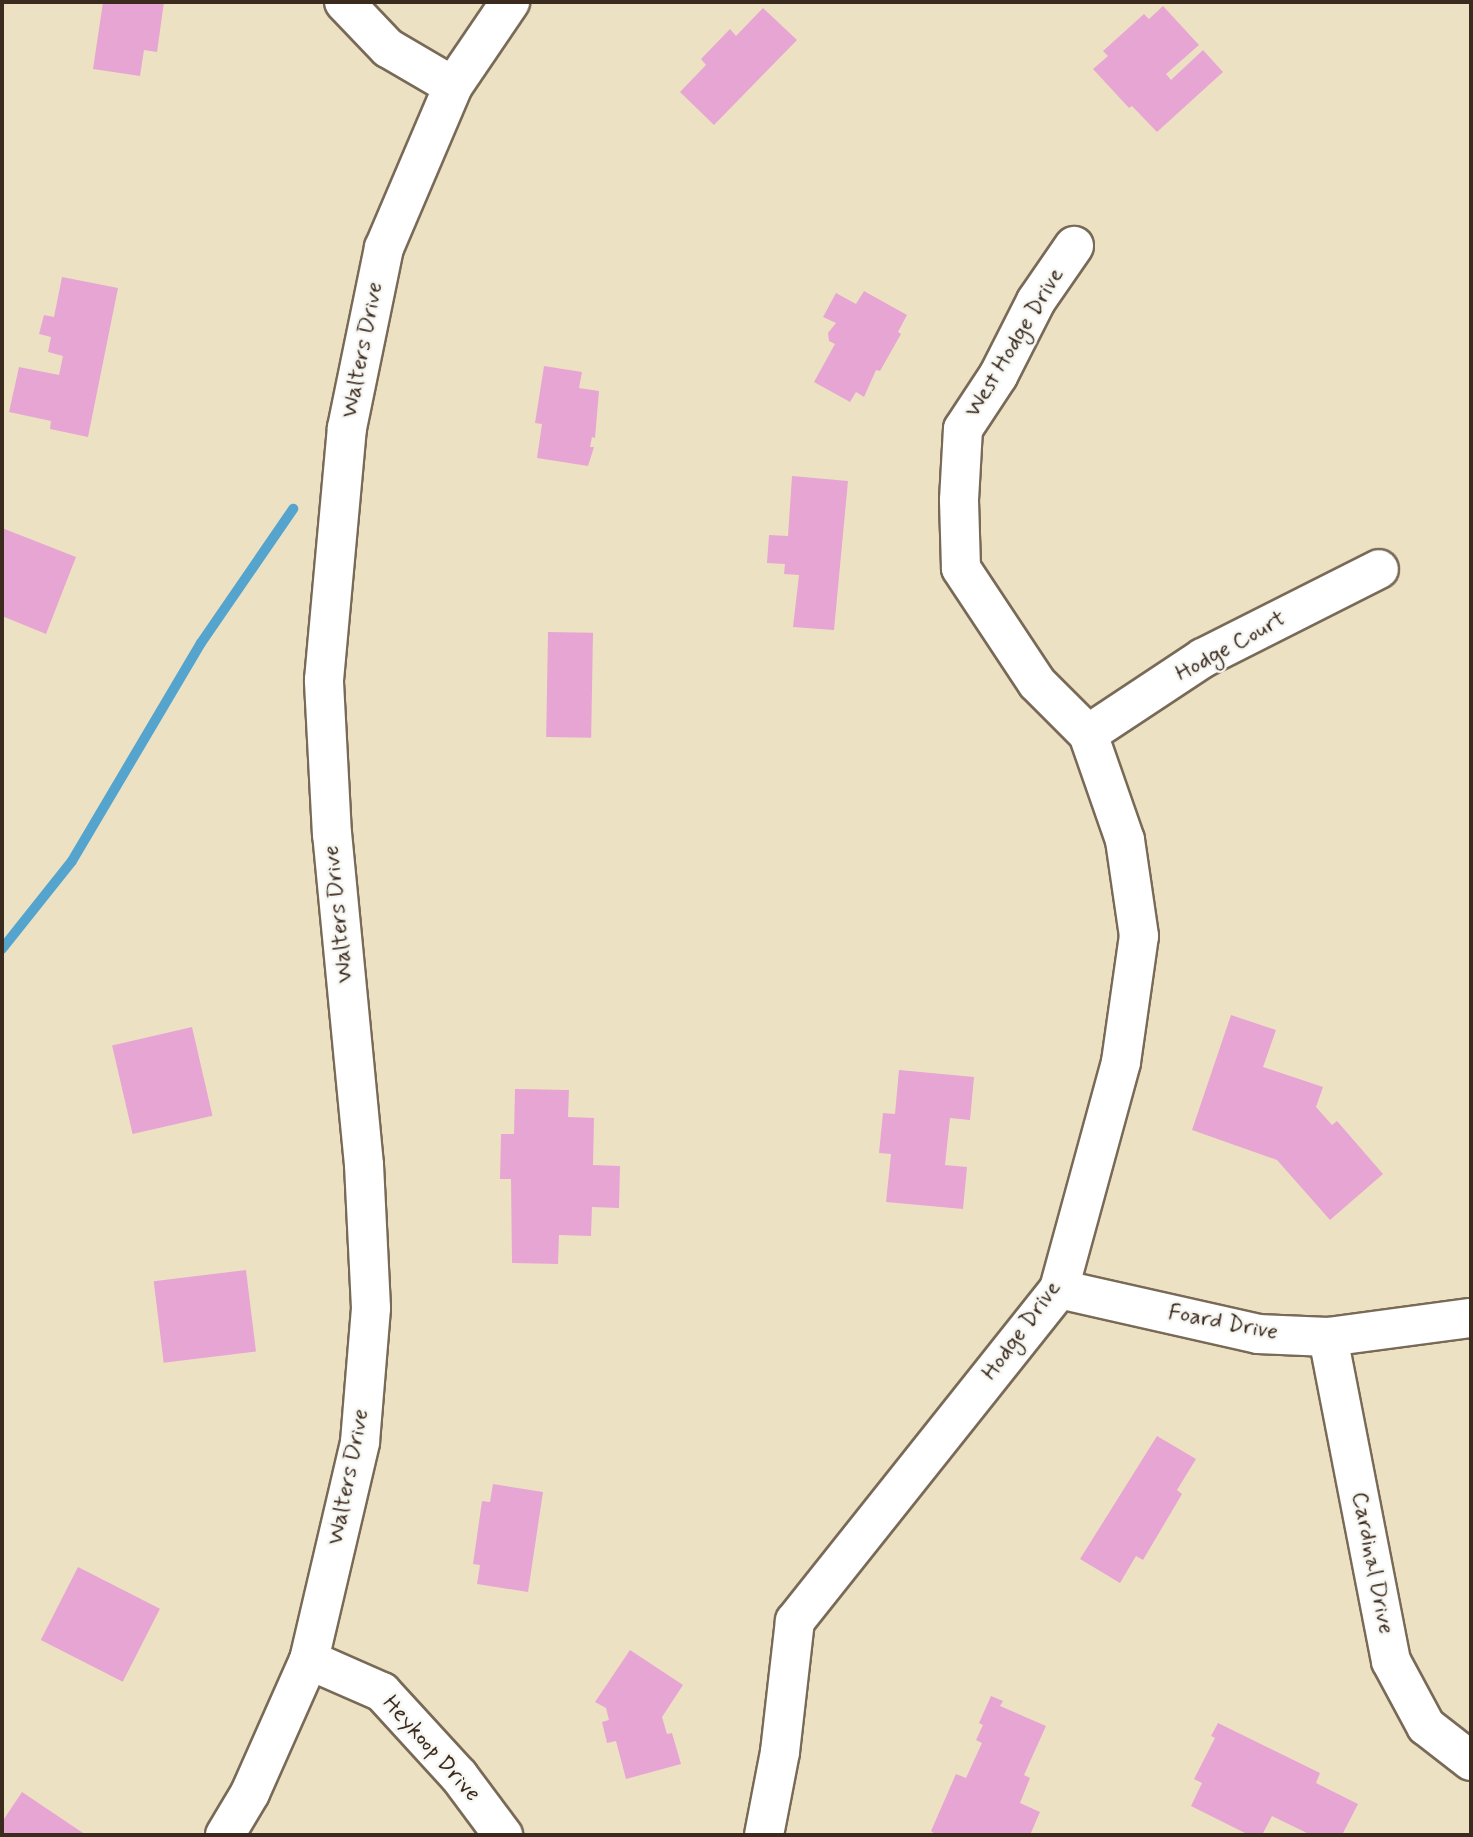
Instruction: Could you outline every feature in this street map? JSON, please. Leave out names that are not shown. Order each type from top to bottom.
[{"type":"street","points":[[344,2],[388,48],[453,86]]},
{"type":"street","name":"Walters Drive","points":[[225,1835],[250,1793],[309,1660],[360,1442],[371,1308],[364,1166],[331,835],[324,680],[348,428],[384,248],[453,86],[510,2]]},
{"type":"street","name":"West Hodge Drive","points":[[1074,246],[1036,301],[998,376],[963,429],[959,500],[961,568],[1037,683],[1088,734]]},
{"type":"street","name":"Hodge Court","points":[[1088,734],[1203,659],[1379,569]]},
{"type":"street","name":"Hodge Drive","points":[[764,1835],[780,1752],[795,1621],[1059,1289],[1121,1062],[1139,936],[1125,840],[1088,734]]},
{"type":"street","name":"Foard Drive","points":[[1059,1289],[1258,1335],[1328,1337],[1471,1318]]},
{"type":"street","name":"Cardinal Drive","points":[[1328,1337],[1391,1661],[1426,1726],[1471,1761]]},
{"type":"street","name":"Heykoop Drive","points":[[309,1660],[382,1692],[459,1776],[503,1835]]},
{"type":"building","points":[[103,2],[164,2],[157,52],[144,50],[140,76],[93,69]]},
{"type":"building","points":[[1163,6],[1199,45],[1166,74],[1171,80],[1203,50],[1223,72],[1157,132],[1132,106],[1129,108],[1093,69],[1108,56],[1103,51],[1144,14],[1149,19]]},
{"type":"building","points":[[763,8],[797,40],[714,125],[680,92],[706,65],[701,59],[730,29],[736,36]]},
{"type":"building","points":[[62,277],[118,288],[88,437],[50,429],[51,421],[9,412],[19,367],[59,375],[63,356],[48,352],[51,337],[39,334],[44,315],[54,317]]},
{"type":"building","points":[[864,291],[907,315],[898,332],[901,334],[880,371],[876,370],[864,397],[856,392],[850,402],[814,382],[835,344],[829,341],[828,333],[836,323],[823,317],[836,293],[856,304]]},
{"type":"building","points":[[544,366],[582,372],[579,388],[599,391],[595,438],[592,437],[590,447],[594,447],[588,466],[537,458],[542,424],[535,423]]},
{"type":"building","points":[[792,476],[848,481],[834,630],[793,627],[799,575],[784,574],[785,564],[767,563],[769,535],[788,536]]},
{"type":"building","points":[[2,528],[76,557],[46,634],[2,616]]},
{"type":"building","points":[[548,632],[593,633],[591,738],[546,737]]},
{"type":"building","points":[[1231,1015],[1276,1030],[1263,1067],[1323,1087],[1316,1107],[1332,1125],[1337,1121],[1383,1174],[1330,1220],[1277,1160],[1192,1130]]},
{"type":"building","points":[[192,1027],[212,1116],[133,1134],[112,1045]]},
{"type":"building","points":[[899,1070],[974,1077],[970,1120],[950,1118],[945,1165],[967,1167],[963,1209],[886,1202],[891,1154],[879,1153],[883,1113],[895,1114]]},
{"type":"building","points":[[515,1089],[569,1090],[568,1117],[594,1118],[593,1165],[620,1166],[619,1208],[592,1207],[591,1236],[559,1235],[558,1264],[512,1263],[511,1179],[500,1179],[501,1134],[514,1134]]},
{"type":"building","points":[[246,1270],[256,1351],[164,1363],[154,1281]]},
{"type":"building","points":[[1157,1436],[1196,1459],[1177,1490],[1182,1494],[1143,1560],[1136,1556],[1120,1583],[1080,1559]]},
{"type":"building","points":[[493,1484],[543,1492],[528,1592],[477,1584],[480,1565],[473,1564],[482,1501],[490,1502]]},
{"type":"building","points":[[78,1567],[160,1609],[123,1682],[41,1640]]},
{"type":"building","points":[[630,1650],[683,1685],[662,1717],[667,1734],[672,1733],[681,1764],[626,1779],[616,1741],[607,1743],[602,1722],[609,1720],[606,1708],[595,1702]]},
{"type":"building","points":[[991,1696],[1003,1701],[1000,1706],[1046,1726],[1024,1775],[1030,1778],[1020,1803],[1040,1812],[1030,1835],[936,1835],[931,1831],[956,1774],[966,1778],[982,1743],[976,1740],[983,1725],[979,1723]]},
{"type":"building","points":[[1218,1723],[1320,1773],[1316,1783],[1358,1804],[1342,1835],[1311,1835],[1272,1816],[1262,1835],[1249,1835],[1191,1806],[1202,1783],[1194,1779],[1215,1738],[1211,1736]]},
{"type":"building","points":[[22,1792],[86,1835],[2,1835],[2,1822]]},
{"type":"waterway","points":[[2,949],[72,861],[201,643],[293,509]]}]
